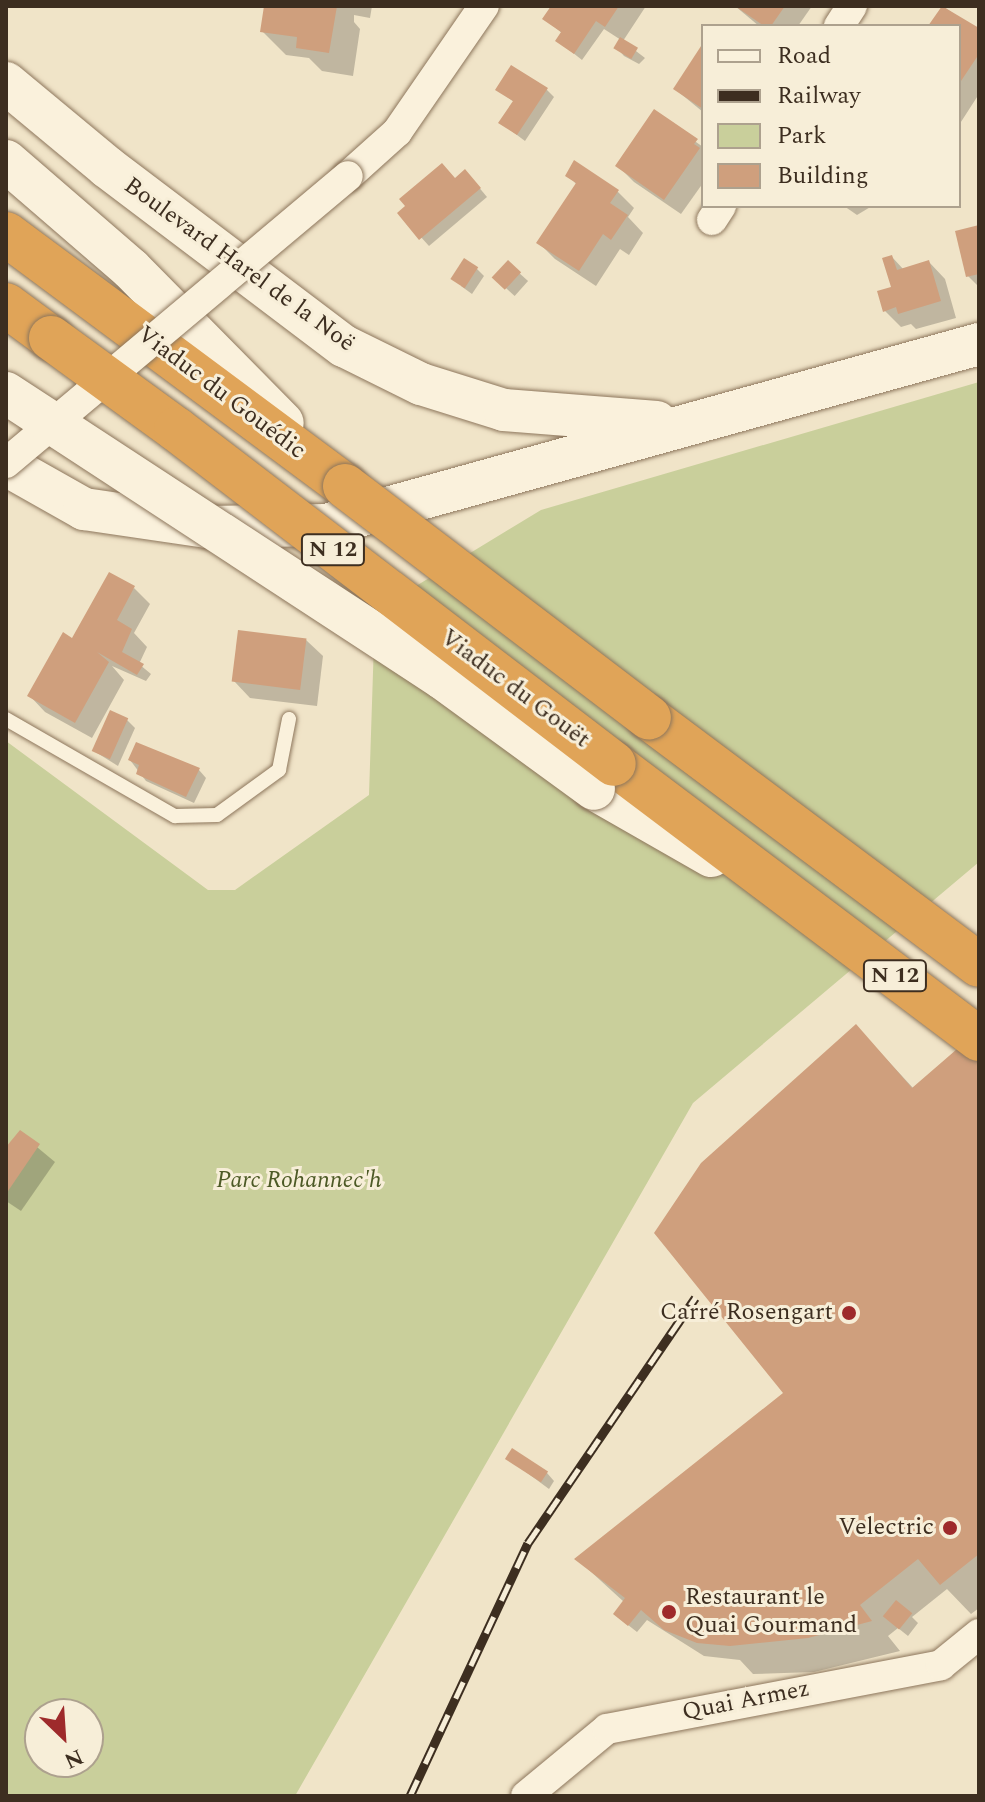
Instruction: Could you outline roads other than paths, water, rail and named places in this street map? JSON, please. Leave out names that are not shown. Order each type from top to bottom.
[{"type":"highway","name":"Viaduc du Gouédic","points":[[6,234],[345,486]]},
{"type":"highway","name":"Viaduc du Gouët","points":[[6,305],[176,429],[979,1039]]},
{"type":"highway","name":"N 12","points":[[345,486],[979,965]]},
{"type":"main road","name":"Boulevard Harel de la Noë","points":[[6,83],[107,167],[344,346],[421,384],[504,410],[686,425]]},
{"type":"main road","points":[[6,161],[131,269],[345,486]]},
{"type":"main road","points":[[6,464],[84,509],[207,527],[326,525],[979,344]]},
{"type":"main road","points":[[6,393],[442,678],[594,789],[812,913]]},
{"type":"street","points":[[6,464],[397,132],[484,6]]},
{"type":"street","points":[[840,24],[852,6]]},
{"type":"street","name":"Quai Armez","points":[[526,1796],[607,1729],[941,1665],[979,1634]]},
{"type":"lane","points":[[6,719],[175,816],[217,815],[279,770],[289,719]]},
{"type":"railway","points":[[410,1796],[528,1543],[695,1298]]},
{"type":"place","name":"Carré Rosengart","points":[[849,1313]]},
{"type":"place","name":"Velectric","points":[[950,1528]]},
{"type":"place","name":"Restaurant le Quai Gourmand","points":[[669,1612]]},
{"type":"park label","name":"Parc Rohannec'h","points":[[299,1181]]}]
